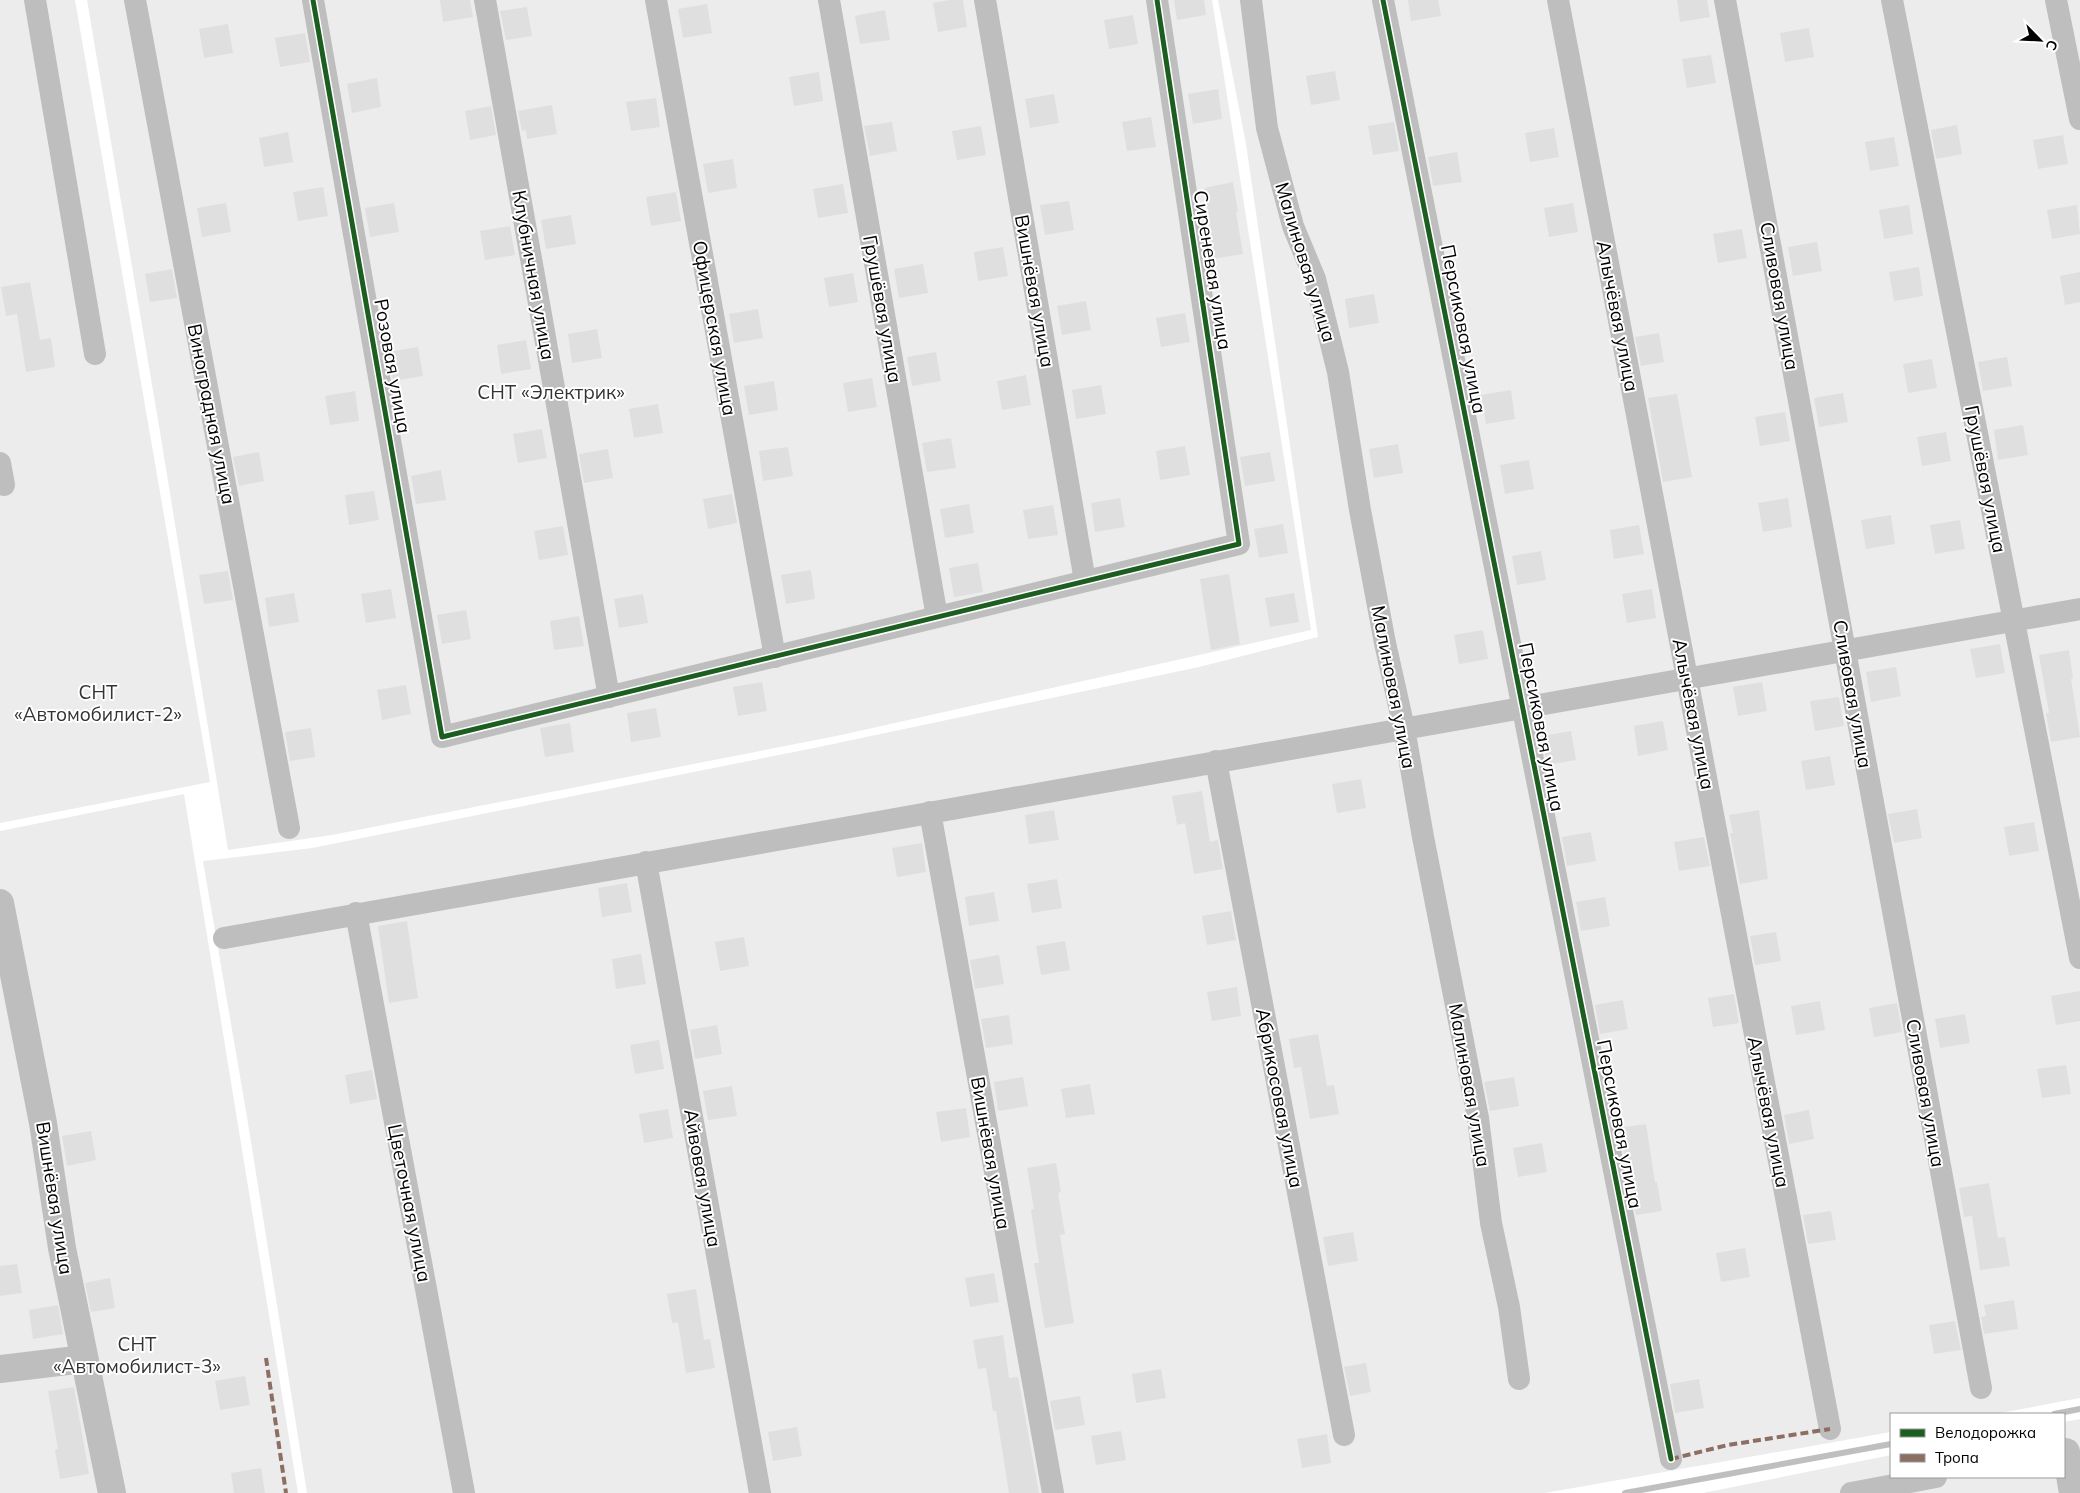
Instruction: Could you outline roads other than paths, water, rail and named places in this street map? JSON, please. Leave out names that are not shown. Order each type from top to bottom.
[{"type":"street","points":[[35,0],[95,354]]},
{"type":"street","name":"Виноградная улица","points":[[135,0],[289,828]]},
{"type":"street","name":"Розовая улица","points":[[313,0],[442,738],[609,697]]},
{"type":"street","name":"Клубничная улица","points":[[485,0],[609,697]]},
{"type":"street","name":"Офицерская улица","points":[[656,0],[775,657]]},
{"type":"street","name":"Грушёвая улица","points":[[829,0],[936,617]]},
{"type":"street","name":"Вишнёвая улица","points":[[985,0],[1085,581]]},
{"type":"street","name":"Сиреневая улица","points":[[1085,581],[1239,544],[1157,0]]},
{"type":"street","name":"Малиновая улица","points":[[1251,0],[1267,128],[1293,226],[1315,279],[1338,372],[1385,643],[1404,728],[1422,837],[1478,1118],[1491,1223],[1509,1307],[1519,1379]]},
{"type":"street","name":"Персиковая улица","points":[[1383,0],[1671,1460]]},
{"type":"street","name":"Алычёвая улица","points":[[1558,0],[1830,1429]]},
{"type":"street","name":"Сливовая улица","points":[[1725,0],[1981,1388]]},
{"type":"street","name":"Грушёвая улица","points":[[1892,0],[2080,958]]},
{"type":"street","points":[[2056,0],[2080,119]]},
{"type":"street","points":[[0,463],[4,485]]},
{"type":"street","points":[[609,697],[1085,581]]},
{"type":"street","points":[[224,938],[2080,609]]},
{"type":"street","name":"Абрикосовая улица","points":[[1216,761],[1344,1435]]},
{"type":"street","name":"Вишнёвая улица","points":[[930,812],[1052,1493]]},
{"type":"street","name":"Айвовая улица","points":[[646,862],[760,1493]]},
{"type":"street","name":"Вишнёвая улица","points":[[0,903],[43,1123],[62,1248],[112,1493]]},
{"type":"street","name":"Цветочная улица","points":[[356,914],[464,1493]]},
{"type":"street","points":[[0,1369],[84,1359]]},
{"type":"street","points":[[2070,1451],[2072,1493]]},
{"type":"street","points":[[1851,1493],[1931,1478]]},
{"type":"waterway","points":[[2059,1413],[2080,1409]]},
{"type":"waterway","points":[[1625,1493],[1890,1444]]},
{"type":"park label","name":"СНТ «Электрик»","points":[[551,392]]},
{"type":"park label","name":"СНТ «Автомобилист-2»","points":[[98,703]]},
{"type":"park label","name":"СНТ «Автомобилист-3»","points":[[137,1355]]}]
